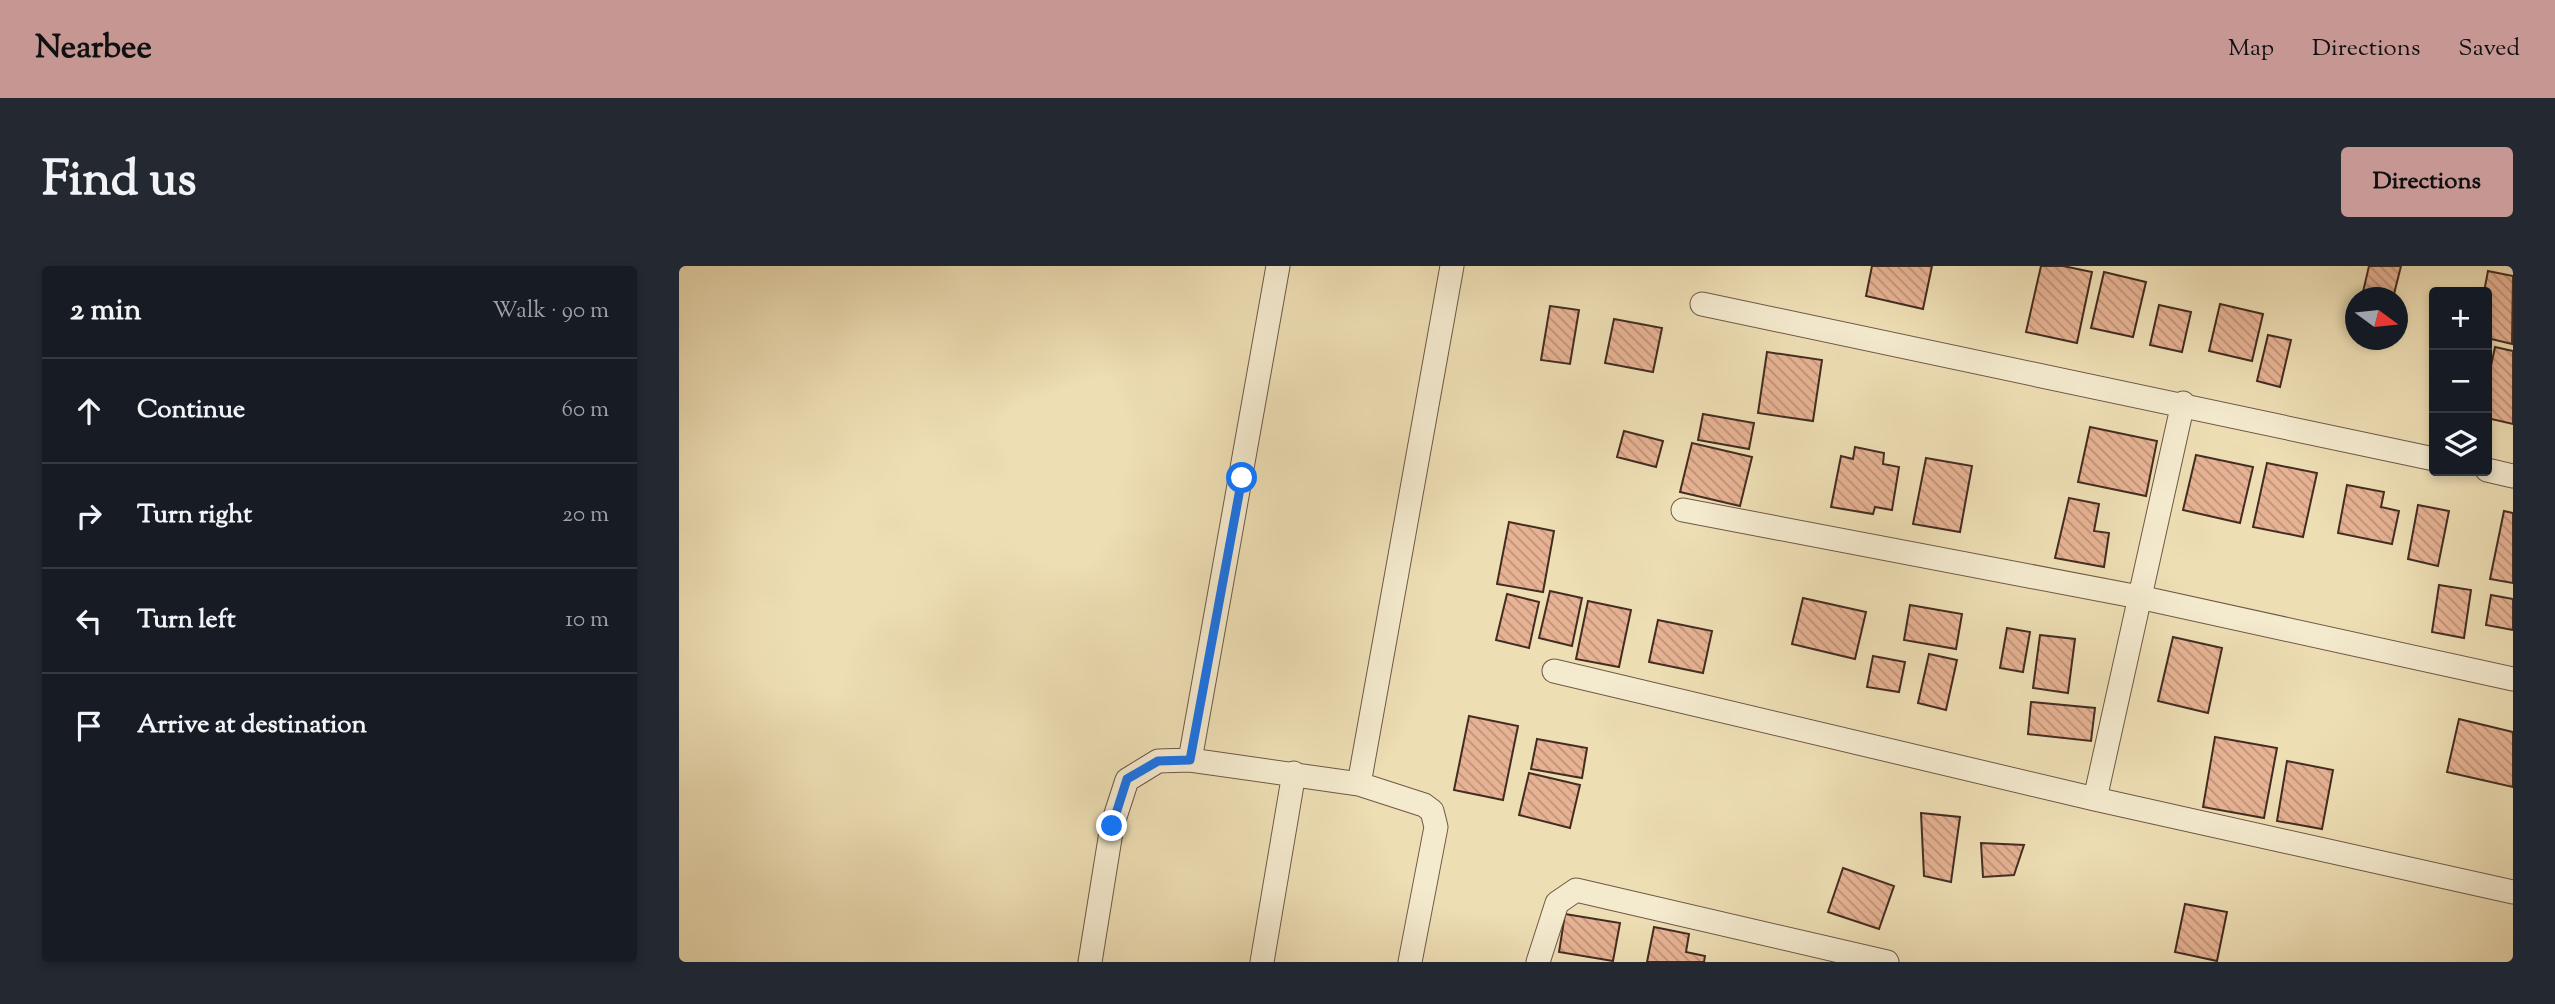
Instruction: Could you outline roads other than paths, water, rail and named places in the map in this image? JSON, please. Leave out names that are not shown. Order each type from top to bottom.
[{"type":"street","points":[[1190,760],[1278,266]]},
{"type":"street","points":[[1359,784],[1452,266]]},
{"type":"street","points":[[1702,303],[2429,457]]},
{"type":"street","points":[[2095,799],[2183,403]]},
{"type":"street","points":[[2492,471],[2513,476]]},
{"type":"street","points":[[1683,510],[2139,597],[2513,679]]},
{"type":"street","points":[[1553,671],[2095,799],[2513,892]]},
{"type":"street","points":[[1090,962],[1112,826],[1127,779],[1158,761],[1190,760],[1359,784],[1425,805],[1432,811],[1436,827],[1410,962]]},
{"type":"street","points":[[1262,962],[1294,774]]},
{"type":"street","points":[[1538,962],[1557,902],[1576,890],[1887,962]]}]
